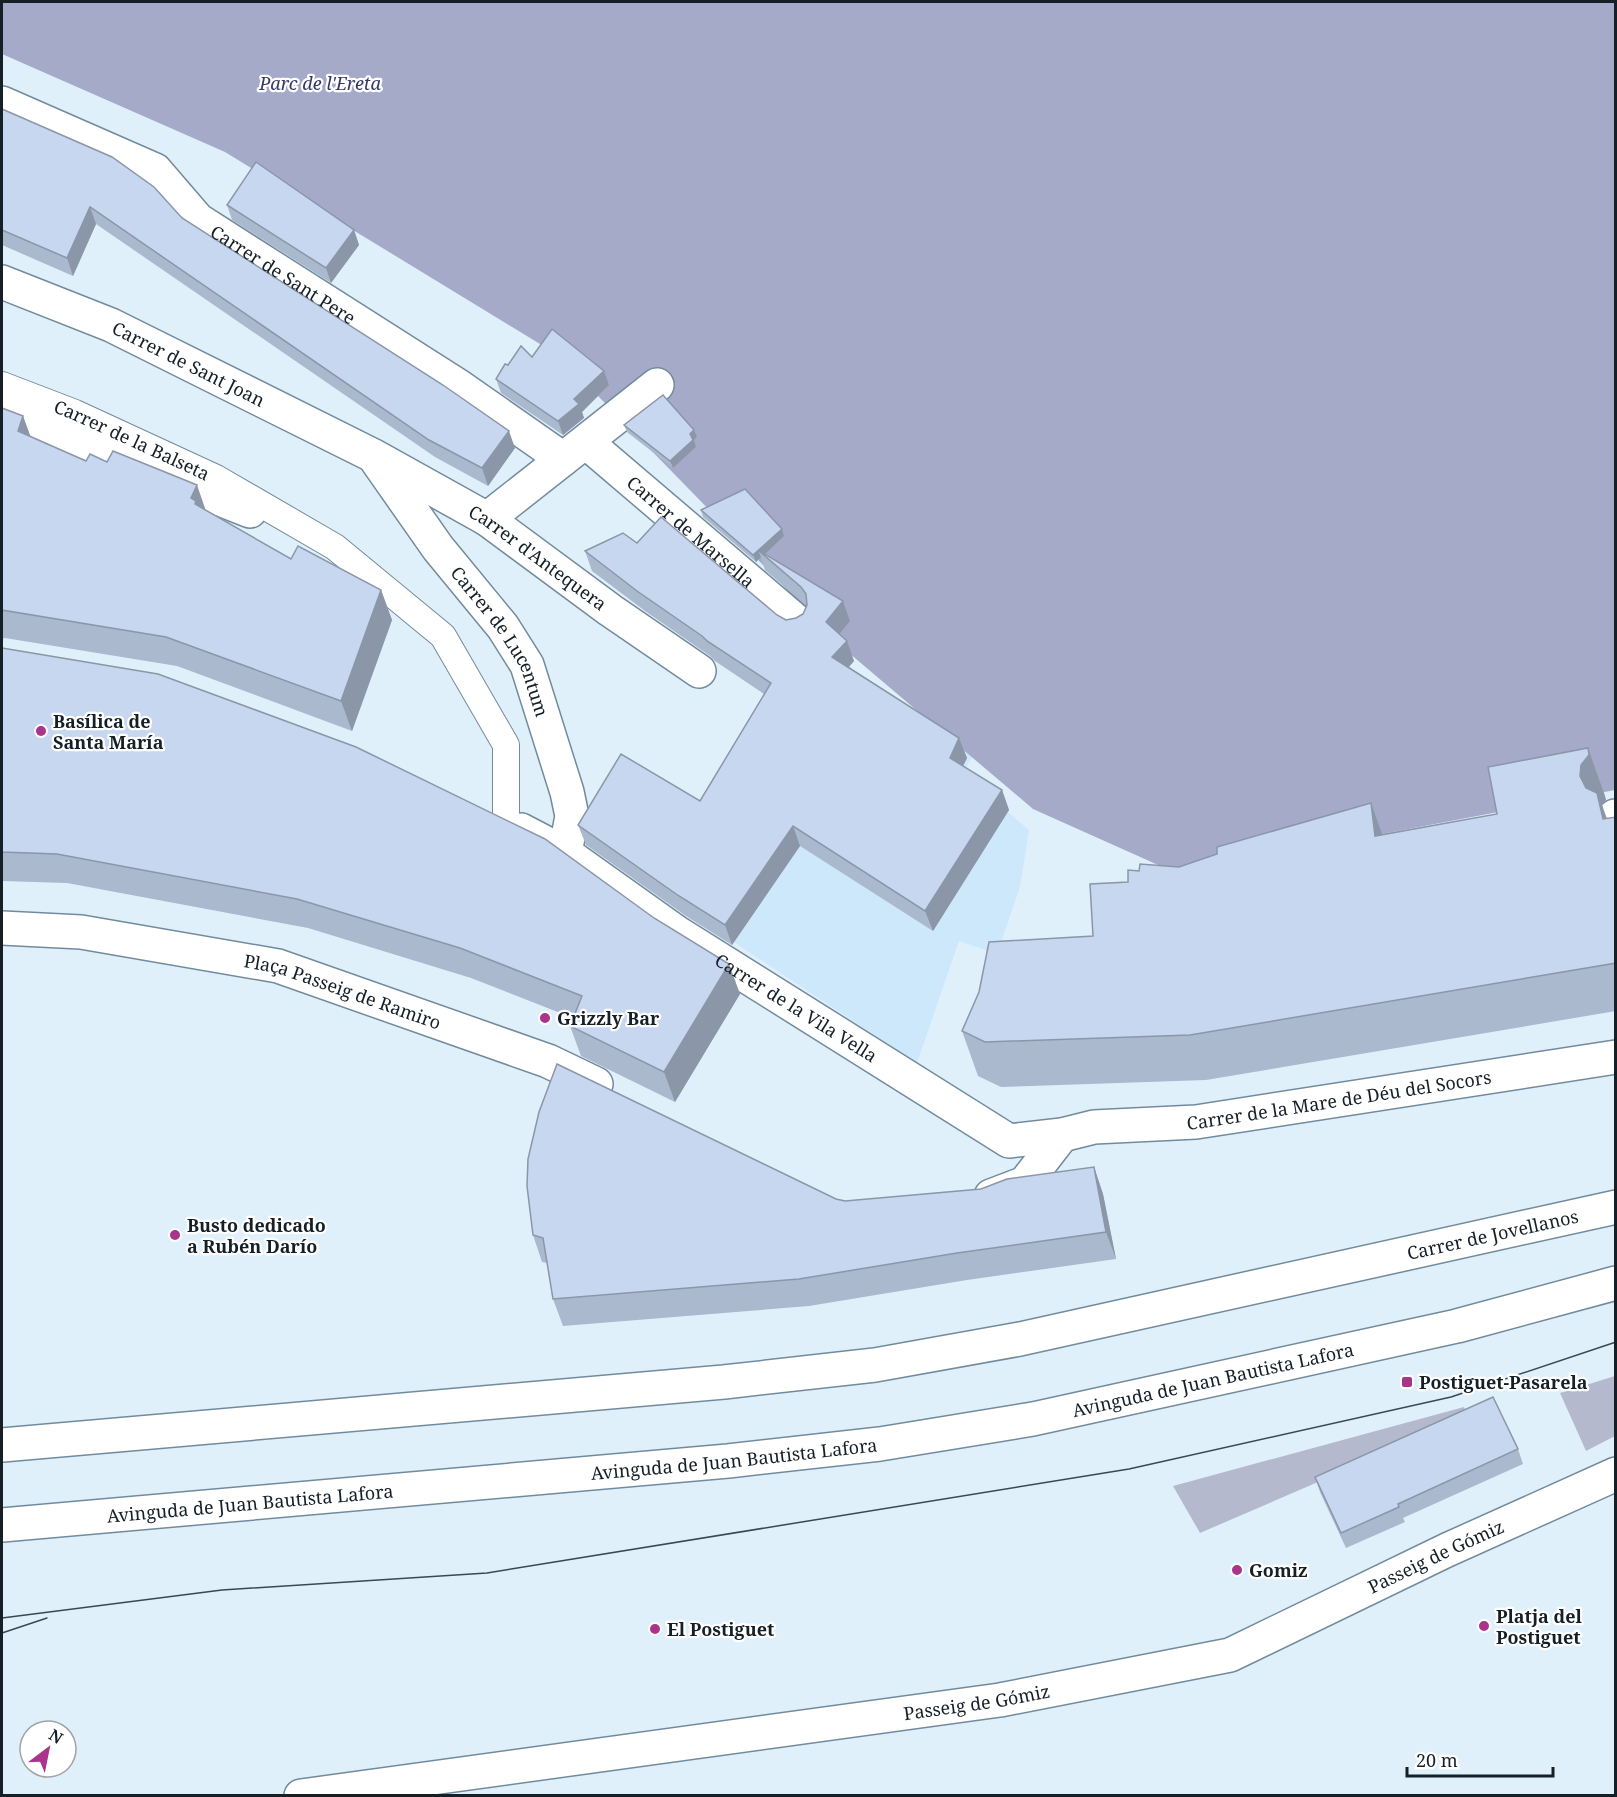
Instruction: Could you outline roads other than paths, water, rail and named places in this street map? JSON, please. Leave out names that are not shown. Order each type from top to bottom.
[{"type":"street","name":"Carrer de Sant Pere","points":[[2,103],[155,170],[198,220],[460,387],[574,451]]},
{"type":"street","name":"Carrer de Sant Joan","points":[[2,282],[111,325],[372,455]]},
{"type":"street","points":[[488,519],[657,386]]},
{"type":"street","name":"Carrer de la Balseta","points":[[2,414],[255,507]]},
{"type":"street","name":"Carrer de Marsella","points":[[574,451],[796,621]]},
{"type":"street","name":"Carrer d'Antequera","points":[[372,455],[488,519],[610,610],[699,670]]},
{"type":"street","name":"Carrer de Lucentum","points":[[372,455],[438,548],[503,627],[527,665],[569,800],[572,816],[565,853]]},
{"type":"street","name":"Carrer de la Vila Vella","points":[[475,808],[565,853],[676,932],[1010,1141],[1062,1135]]},
{"type":"street","name":"Plaça Passeig de Ramiro","points":[[2,928],[81,932],[278,966],[548,1061],[618,1094]]},
{"type":"street","name":"Carrer de la Mare de Déu del Socors","points":[[1062,1135],[1094,1127],[1196,1122],[1616,1057]]},
{"type":"street","points":[[966,1199],[989,1197],[1025,1182],[1062,1135]]},
{"type":"street","name":"Carrer de Jovellanos","points":[[2,1445],[724,1382],[875,1365],[1020,1339],[1616,1207]]},
{"type":"street","name":"Avinguda de Juan Bautista Lafora","points":[[2,1526],[728,1461],[880,1444],[1033,1419],[1457,1326],[1616,1283]]},
{"type":"street","name":"Passeig de Gómiz","points":[[301,1796],[1000,1700],[1230,1655],[1447,1550],[1616,1474]]},
{"type":"lane","name":"Carrer de la Balseta","points":[[2,386],[75,413],[216,478],[255,507]]},
{"type":"lane","points":[[255,507],[335,547],[443,636],[506,745],[506,823]]},
{"type":"tram line","points":[[2,1618],[222,1590],[487,1573],[1129,1469],[1451,1397],[1616,1342]]},
{"type":"tram line","points":[[2,1633],[47,1618]]},
{"type":"place","name":"Basílica de Santa María","points":[[41,731]]},
{"type":"place","name":"Grizzly Bar","points":[[545,1018]]},
{"type":"place","name":"Busto dedicado a Rubén Darío","points":[[175,1235]]},
{"type":"place","name":"Postiguet-Pasarela","points":[[1407,1382]]},
{"type":"place","name":"Gomiz","points":[[1237,1570]]},
{"type":"place","name":"Platja del Postiguet","points":[[1484,1626]]},
{"type":"place","name":"El Postiguet","points":[[655,1629]]},
{"type":"park label","name":"Parc de l'Ereta","points":[[320,83]]}]
